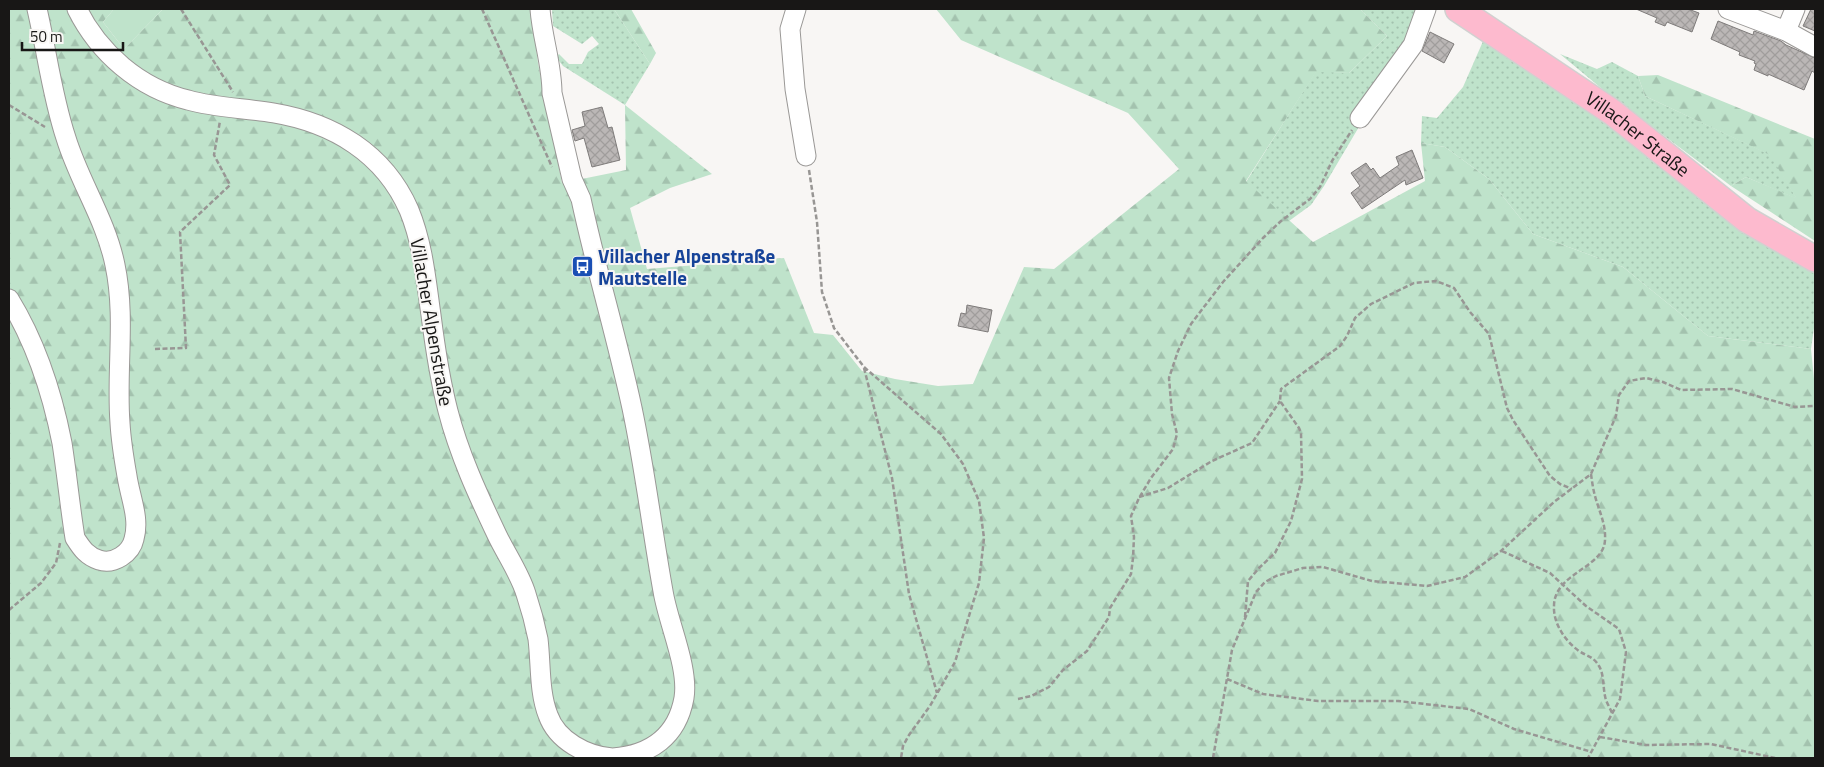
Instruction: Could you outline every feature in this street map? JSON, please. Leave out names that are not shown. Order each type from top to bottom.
[{"type":"main road","name":"Villacher Straße","points":[[1458,9],[1612,112],[1747,220],[1815,258]]},
{"type":"street","points":[[9,299],[35,348],[50,393],[62,442],[75,538],[82,550],[90,557],[103,562],[119,559],[128,551],[134,541],[136,524],[127,477],[120,423],[121,316],[119,284],[115,262],[104,231],[66,139],[47,65],[37,9]]},
{"type":"street","name":"Villacher Alpenstraße","points":[[77,9],[84,24],[111,57],[135,76],[160,90],[186,100],[291,116],[316,122],[337,132],[359,147],[395,185],[408,209],[418,239],[426,273],[431,319],[448,411],[478,495],[525,590],[533,616],[538,638],[548,717],[557,730],[571,744],[598,757],[613,758],[631,756],[654,746],[671,730],[678,720],[682,709],[685,680],[663,594],[639,441],[631,405],[581,199],[572,179],[552,93],[552,79],[541,28],[540,9]]},
{"type":"street","points":[[796,9],[790,29],[795,89],[806,156]]},
{"type":"street","points":[[1360,118],[1413,46],[1426,9]]},
{"type":"street","points":[[1728,9],[1786,31],[1815,47]]},
{"type":"street","points":[[1786,31],[1795,9]]},
{"type":"path","points":[[181,9],[243,109]]},
{"type":"path","points":[[482,9],[552,168]]},
{"type":"path","points":[[9,105],[66,139]]},
{"type":"path","points":[[155,349],[186,348],[180,232],[230,186],[214,155],[222,107]]},
{"type":"path","points":[[1018,699],[1032,696],[1049,687],[1063,670],[1087,651],[1131,574],[1134,558],[1134,537],[1131,516],[1151,478],[1173,449],[1177,434],[1172,414],[1169,378],[1178,351],[1191,324],[1223,282],[1263,238],[1281,221],[1310,199],[1320,187],[1332,161],[1360,118]]},
{"type":"path","points":[[806,156],[816,222],[822,292],[834,328],[864,367],[941,434],[963,464],[979,501],[984,538],[979,583],[954,662],[930,706],[909,735],[903,746],[901,758]]},
{"type":"path","points":[[1245,619],[1248,582],[1259,568],[1276,553],[1282,537],[1292,521],[1302,479],[1301,433],[1280,401],[1281,389],[1340,346],[1355,318],[1371,304],[1414,283],[1436,281],[1454,288],[1470,312],[1489,334],[1507,408],[1513,420],[1550,476],[1560,484],[1572,489]]},
{"type":"path","points":[[864,367],[892,478],[909,594],[937,693]]},
{"type":"path","points":[[1214,758],[1232,650],[1256,592],[1265,582],[1276,576],[1302,568],[1323,567],[1372,580],[1427,586],[1465,577],[1501,550],[1554,502],[1591,474],[1616,416],[1619,395],[1629,381],[1646,378],[1663,382],[1680,390],[1732,389],[1794,407],[1815,406]]},
{"type":"path","points":[[1139,498],[1168,488],[1212,461],[1252,443],[1280,401]]},
{"type":"path","points":[[1591,474],[1594,496],[1602,517],[1605,541],[1603,551],[1562,584],[1556,594],[1554,606],[1556,620],[1563,636],[1579,651],[1593,657],[1601,668],[1605,697],[1612,713]]},
{"type":"path","points":[[9,610],[41,583],[56,563],[60,543],[60,526],[71,513]]},
{"type":"path","points":[[1501,550],[1550,573],[1586,606],[1619,630],[1626,652],[1620,699],[1588,758]]},
{"type":"path","points":[[1227,679],[1263,694],[1318,701],[1398,701],[1469,709],[1514,729],[1592,752]]},
{"type":"path","points":[[1600,737],[1646,745],[1711,744],[1775,758]]},
{"type":"green space","points":[[9,9],[114,9],[103,22],[124,49],[163,9],[531,9],[538,63],[562,183],[626,170],[625,105],[712,174],[670,188],[630,208],[647,269],[784,258],[814,333],[833,335],[862,371],[938,386],[973,384],[1024,267],[1054,269],[1179,169],[1128,113],[961,40],[936,9],[1360,9],[1387,36],[1349,73],[1316,72],[1246,181],[1313,242],[1425,181],[1421,143],[1445,147],[1489,179],[1533,234],[1623,267],[1708,336],[1811,349],[1815,389],[1815,758],[9,758]]},
{"type":"green space","points":[[114,9],[163,9],[124,49],[103,22]]},
{"type":"green space","points":[[552,9],[614,9],[650,64],[625,105],[563,66],[556,57],[559,54],[569,64],[582,64],[588,52],[599,44],[592,36],[582,44],[553,26]]},
{"type":"green space","points":[[614,9],[631,9],[656,53],[650,64]]},
{"type":"green space","points":[[1360,9],[1418,9],[1408,44],[1324,186],[1311,205],[1289,221],[1246,182],[1316,71],[1349,73],[1387,36]]},
{"type":"green space","points":[[1484,39],[1608,121],[1748,229],[1815,274],[1815,321],[1811,349],[1708,336],[1623,267],[1533,234],[1489,179],[1445,147],[1421,143],[1422,116],[1437,118],[1463,87]]},
{"type":"green space","points":[[1560,54],[1597,69],[1612,62],[1638,76],[1645,96],[1771,155],[1797,199],[1746,177],[1731,186],[1607,93]]},
{"type":"green space","points":[[1658,75],[1815,139],[1815,241],[1731,186],[1746,177],[1796,198],[1770,155],[1645,96],[1638,76]]},
{"type":"building","points":[[1636,9],[1688,9],[1699,13],[1692,32],[1667,22],[1665,26],[1655,22],[1657,18]]},
{"type":"building","points":[[1811,9],[1815,9],[1815,31],[1803,26]]},
{"type":"building","points":[[1718,21],[1753,35],[1754,31],[1781,41],[1815,58],[1815,73],[1812,71],[1804,90],[1754,70],[1755,61],[1739,55],[1740,52],[1711,39]]},
{"type":"building","points":[[1430,32],[1454,44],[1444,63],[1422,51]]},
{"type":"building","points":[[602,107],[608,128],[612,127],[620,160],[592,167],[584,138],[575,141],[572,130],[585,126],[582,112]]},
{"type":"building","points":[[1412,150],[1423,178],[1406,185],[1405,180],[1362,209],[1351,193],[1360,186],[1351,173],[1366,163],[1371,170],[1373,168],[1380,178],[1399,165],[1396,157]]},
{"type":"building","points":[[967,305],[992,310],[988,332],[958,326],[961,313],[966,314]]},
{"type":"place","name":"Villacher Alpenstraße Mautstelle","points":[[582,267]]}]
